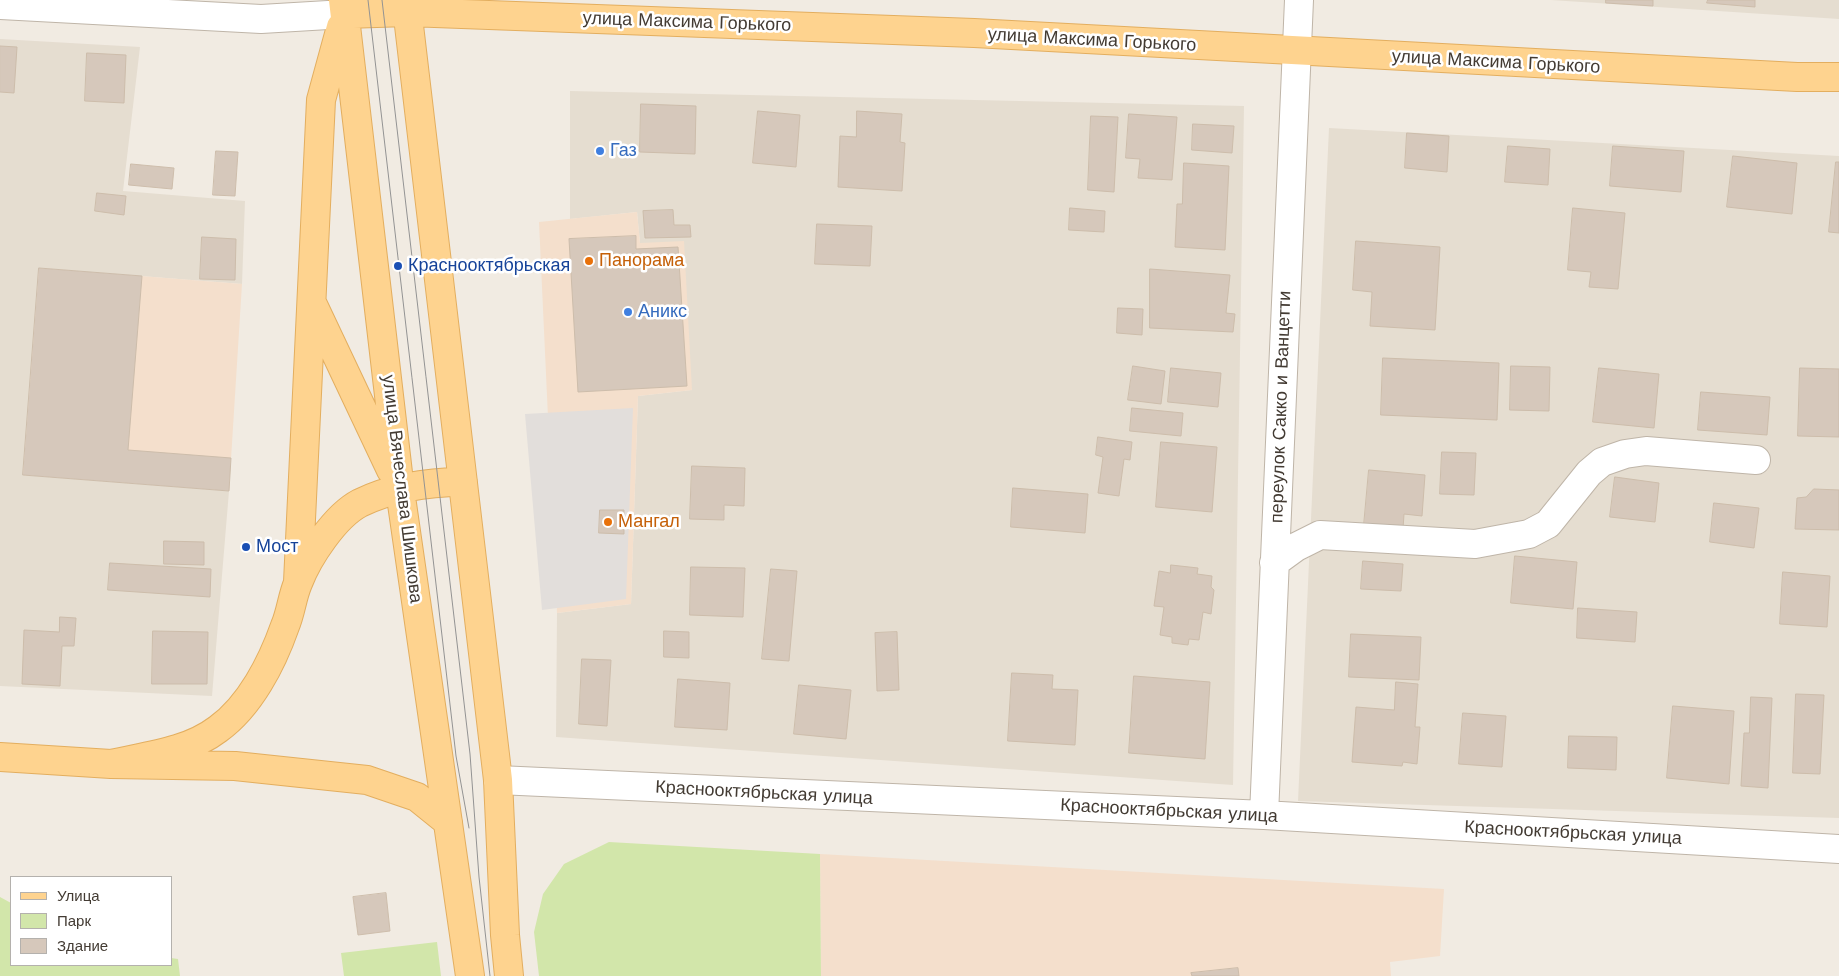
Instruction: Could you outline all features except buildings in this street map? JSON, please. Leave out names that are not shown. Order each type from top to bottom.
[{"type":"main road","name":"улица Максима Горького","points":[[344,7],[407,6],[974,33],[1798,77],[1839,77]]},
{"type":"main road","points":[[407,6],[498,780],[505,935],[509,976]]},
{"type":"main road","points":[[110,764],[188,746],[218,729],[244,703],[267,669],[286,626],[298,582],[321,100],[344,7]]},
{"type":"main road","name":"улица Вячеслава Шишкова","points":[[344,7],[400,490],[470,976]]},
{"type":"main road","points":[[311,302],[400,490]]},
{"type":"main road","points":[[298,582],[320,541],[359,504],[400,490],[438,482],[463,482]]},
{"type":"main road","points":[[0,757],[110,764],[235,766],[366,780],[417,797],[448,822]]},
{"type":"street","name":"улица Максима Горького","points":[[315,0],[344,7]]},
{"type":"street","name":"переулок Сакко и Ванцетти","points":[[1264,815],[1299,0]]},
{"type":"street","name":"улица Максима Горького","points":[[0,5],[103,5],[261,19],[344,7]]},
{"type":"street","points":[[1274,563],[1296,547],[1320,535],[1475,544],[1530,534],[1548,524],[1588,473],[1602,462],[1625,454],[1646,451],[1756,460]]},
{"type":"street","name":"Краснооктябрьская улица","points":[[498,780],[1264,815],[1839,849]]},
{"type":"shaded area","points":[[1551,0],[1839,0],[1839,19]]},
{"type":"shaded area","points":[[0,39],[140,47],[123,191],[245,201],[242,284],[39,268],[23,475],[229,491],[212,696],[0,686]]},
{"type":"shaded area","points":[[570,91],[1244,106],[1233,785],[556,737],[557,613],[631,604],[638,396],[692,390],[640,243],[637,212],[570,219]]},
{"type":"shaded area","points":[[1329,128],[1839,156],[1839,818],[1298,801]]},
{"type":"shaded area","points":[[637,212],[640,243],[684,241],[692,390],[638,396],[631,604],[557,613],[539,222]]},
{"type":"shaded area","points":[[39,268],[242,284],[229,491],[23,475]]},
{"type":"shaded area","points":[[633,408],[626,599],[542,610],[525,414]]},
{"type":"shaded area","points":[[820,854],[1444,889],[1440,956],[1390,962],[1391,976],[821,976]]},
{"type":"green space","points":[[609,842],[820,854],[821,976],[539,976],[534,932],[543,894],[564,864]]},
{"type":"green space","points":[[0,897],[10,902],[10,966],[172,966],[172,958],[178,959],[180,976],[0,976]]},
{"type":"green space","points":[[437,942],[441,976],[344,976],[341,953]]},
{"type":"tram line","points":[[368,0],[456,756],[469,828]]},
{"type":"tram line","points":[[382,0],[470,754],[479,877],[490,976]]},
{"type":"place","name":"Газ","points":[[600,151]]},
{"type":"place","name":"Панорама","points":[[589,261]]},
{"type":"place","name":"Краснооктябрьская","points":[[398,266]]},
{"type":"place","name":"Аникс","points":[[628,312]]},
{"type":"place","name":"Мангал","points":[[608,522]]},
{"type":"place","name":"Мост","points":[[246,547]]}]
